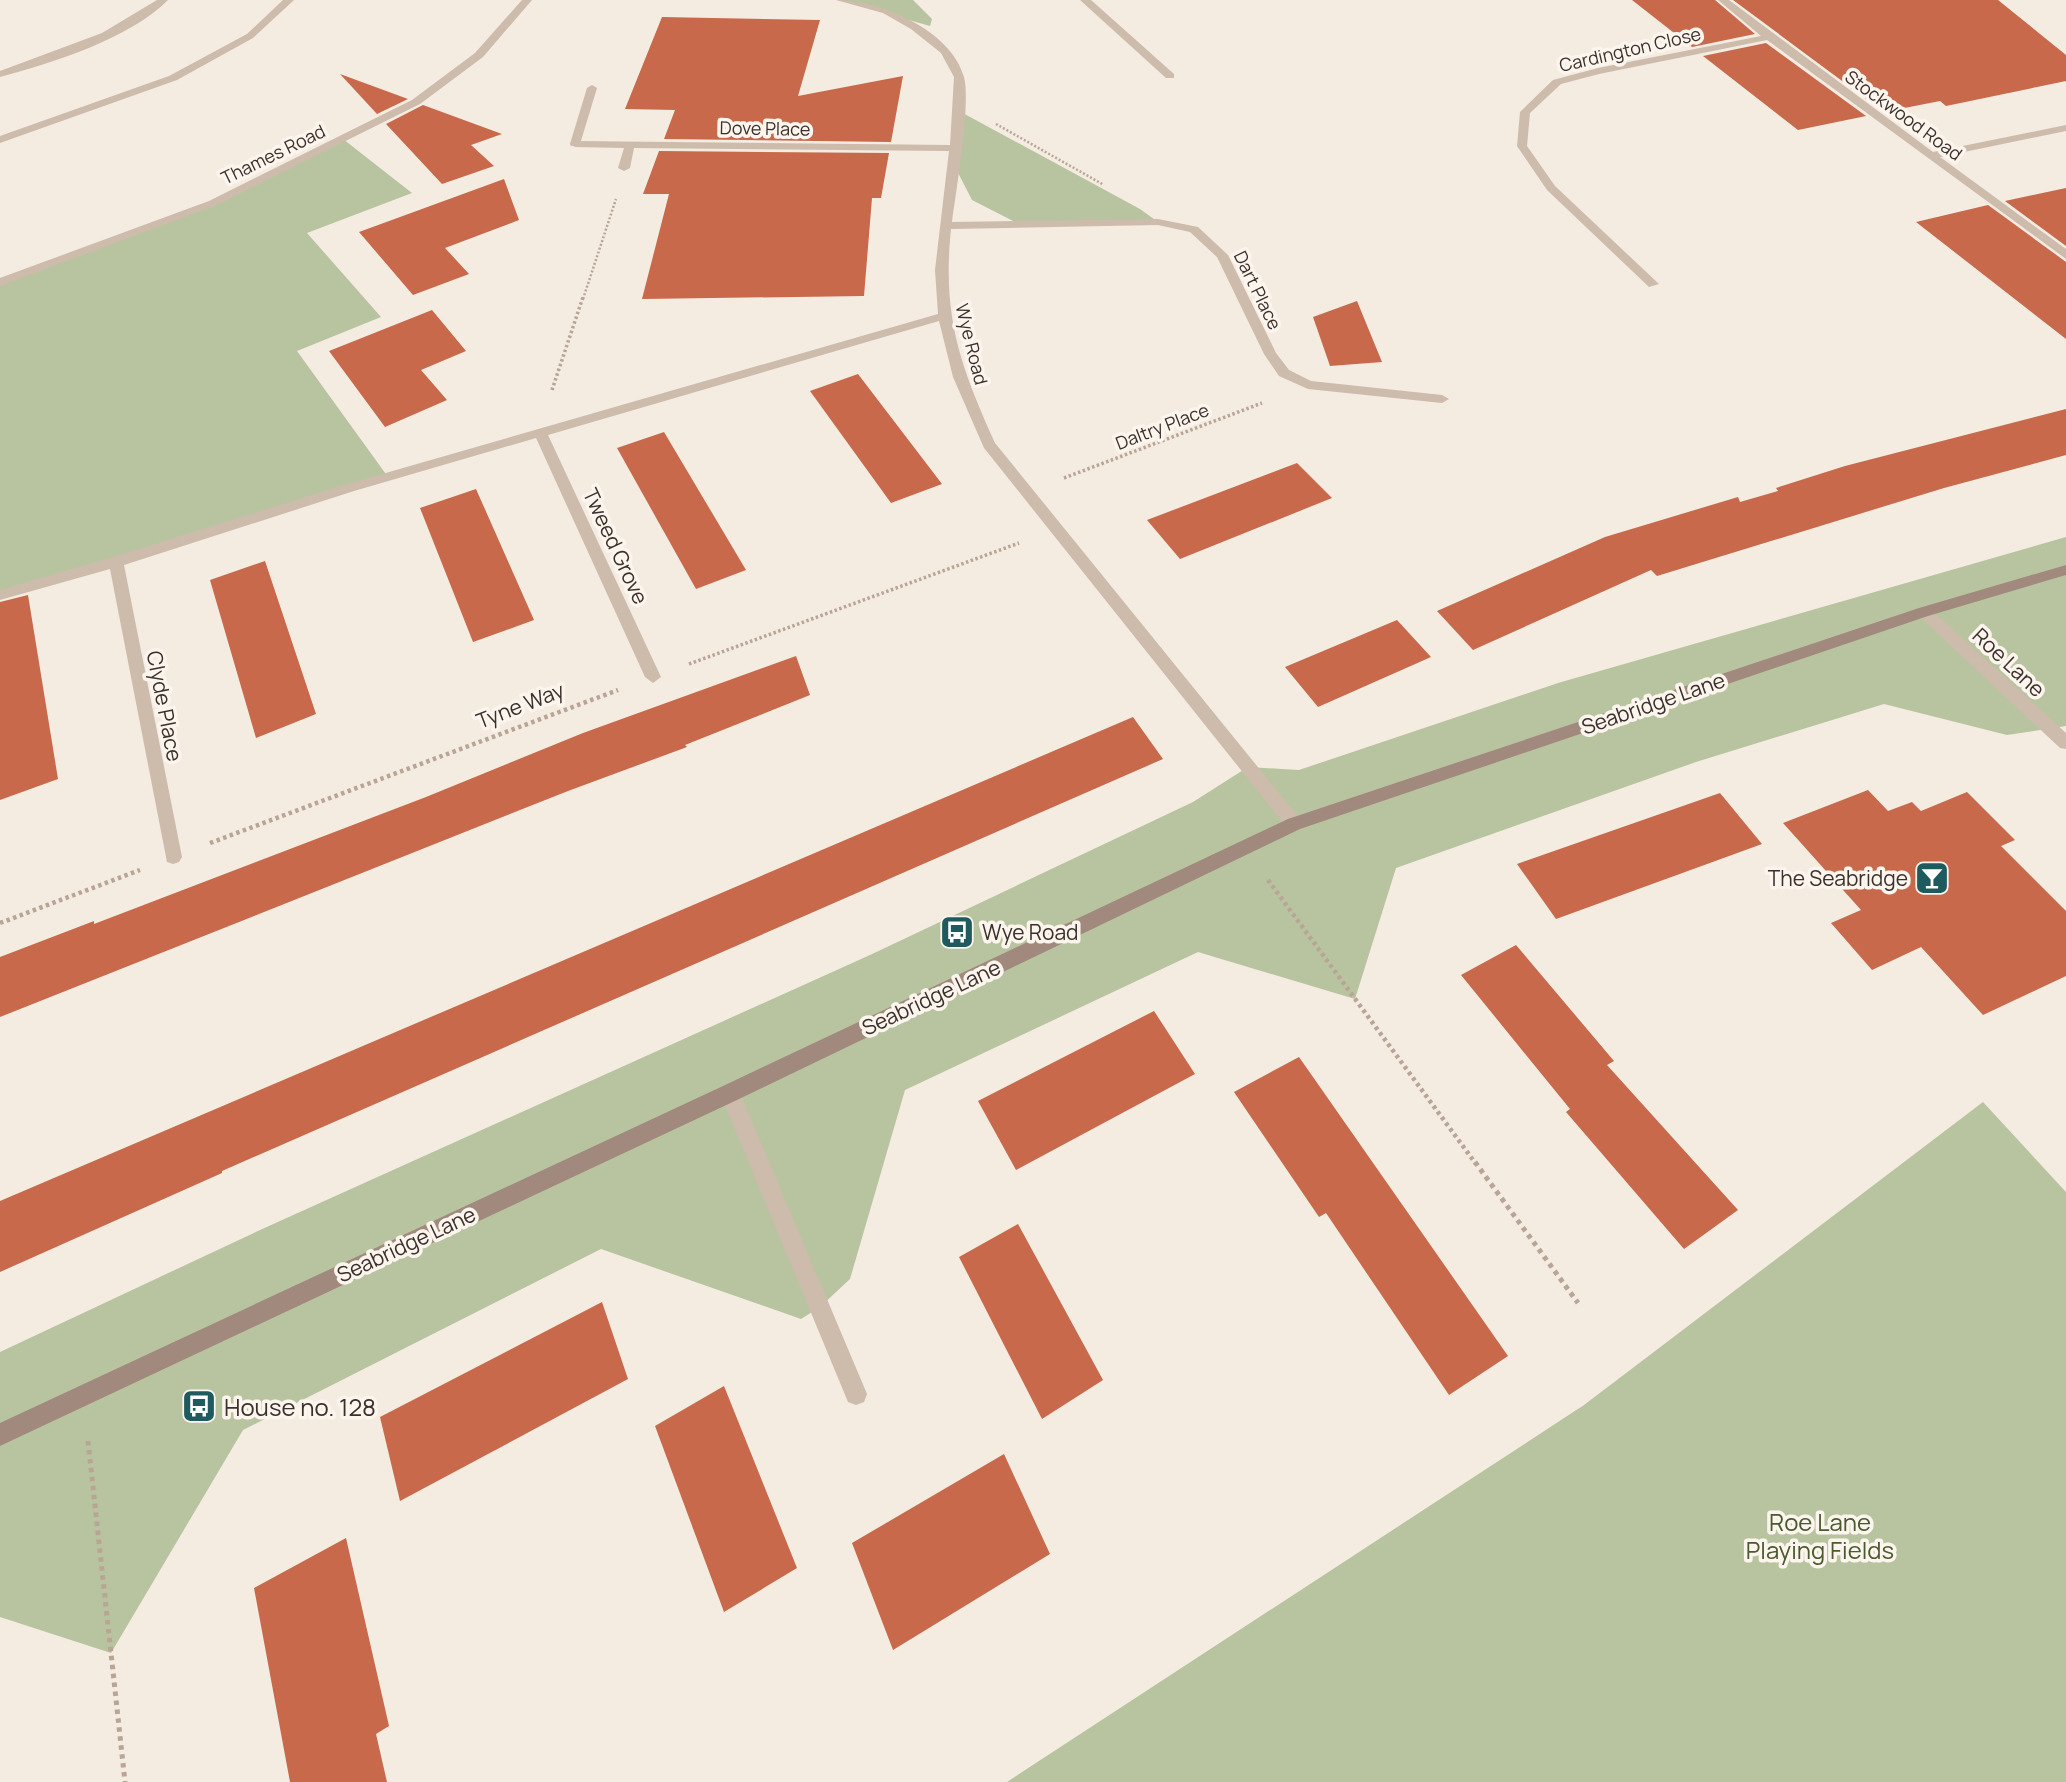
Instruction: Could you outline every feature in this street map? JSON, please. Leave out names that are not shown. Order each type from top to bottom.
[{"type":"street","points":[[0,74],[103,36],[146,13],[163,0]]},
{"type":"street","points":[[0,140],[173,78],[250,36],[289,0]]},
{"type":"street","name":"Thames Road","points":[[0,282],[213,203],[416,102],[479,55],[527,0]]},
{"type":"street","name":"Wye Road","points":[[841,0],[886,11],[914,27],[945,51],[959,77],[959,104],[941,270],[944,316],[960,377],[989,445],[1294,824]]},
{"type":"street","points":[[1085,0],[1170,76]]},
{"type":"street","name":"Stockwood Road","points":[[1723,0],[1769,37],[2066,255]]},
{"type":"street","name":"Cardington Close","points":[[1653,285],[1551,188],[1522,146],[1525,112],[1558,82],[1598,71],[1769,37]]},
{"type":"street","name":"Dove Place","points":[[592,88],[575,144],[954,148]]},
{"type":"street","points":[[1931,156],[2066,128]]},
{"type":"street","points":[[624,168],[630,145]]},
{"type":"street","name":"Dart Place","points":[[947,226],[1158,222],[1194,229],[1222,255],[1269,354],[1284,373],[1308,385],[1442,399]]},
{"type":"street","points":[[0,595],[545,430],[944,316]]},
{"type":"street","name":"Tweed Grove","points":[[545,430],[653,677]]},
{"type":"street","name":"Clyde Place","points":[[116,562],[173,857]]},
{"type":"street","name":"Seabridge Lane","points":[[0,1435],[730,1093],[1294,824],[1924,612],[2066,570]]},
{"type":"street","name":"Roe Lane","points":[[1924,612],[2066,743]]},
{"type":"street","points":[[730,1093],[856,1394]]},
{"type":"path","points":[[959,104],[1115,191]]},
{"type":"path","points":[[545,430],[549,399],[615,204],[624,168]]},
{"type":"path","name":"Daltry Place","points":[[1026,493],[1308,385]]},
{"type":"path","name":"Tyne Way","points":[[0,923],[653,677],[1056,529]]},
{"type":"path","points":[[1245,848],[1578,1303]]},
{"type":"path","points":[[82,1395],[125,1782]]},
{"type":"green space","points":[[839,0],[913,0],[932,19],[930,26]]},
{"type":"green space","points":[[959,111],[1140,209],[1158,222],[1021,225],[972,200],[953,163]]},
{"type":"green space","points":[[343,139],[412,193],[307,233],[381,317],[297,351],[388,477],[0,593],[0,282],[213,203]]},
{"type":"green space","points":[[2066,537],[2066,726],[2007,735],[1884,704],[1696,762],[1396,868],[1355,999],[1198,952],[905,1090],[850,1279],[820,1307],[801,1319],[601,1249],[243,1430],[111,1653],[0,1617],[0,1352],[260,1230],[870,955],[1193,802],[1248,767],[1299,770],[1558,683]]},
{"type":"green space","name":"Roe Lane Playing Fields","points":[[1983,1102],[2066,1192],[2066,1782],[1007,1782],[1584,1405]]},
{"type":"building","points":[[1632,0],[1715,0],[1755,34],[1692,47]]},
{"type":"building","points":[[1733,0],[1998,0],[2066,55],[2066,81],[1946,106],[1940,101],[1884,112]]},
{"type":"building","points":[[662,17],[820,20],[798,96],[903,76],[891,142],[664,139],[675,110],[625,109]]},
{"type":"building","points":[[1766,43],[1866,116],[1798,130],[1703,56]]},
{"type":"building","points":[[340,74],[408,99],[377,114]]},
{"type":"building","points":[[423,105],[502,134],[471,145],[494,166],[442,184],[386,124]]},
{"type":"building","points":[[659,151],[889,153],[881,198],[872,198],[864,296],[642,299],[669,194],[643,194]]},
{"type":"building","points":[[504,179],[519,220],[445,248],[469,274],[413,295],[359,232]]},
{"type":"building","points":[[2066,188],[2066,246],[2005,201]]},
{"type":"building","points":[[1988,205],[2066,262],[2066,339],[1916,222]]},
{"type":"building","points":[[1357,301],[1382,362],[1330,366],[1313,317]]},
{"type":"building","points":[[432,310],[466,351],[421,370],[447,400],[385,427],[329,351]]},
{"type":"building","points":[[858,374],[942,484],[891,503],[810,391]]},
{"type":"building","points":[[2066,409],[2066,455],[1944,488],[1657,576],[1651,570],[1473,650],[1437,611],[1605,537],[1738,497],[1740,502],[1778,491],[1776,488],[1845,466]]},
{"type":"building","points":[[664,432],[746,570],[696,589],[617,448]]},
{"type":"building","points":[[1297,463],[1332,498],[1180,559],[1147,520]]},
{"type":"building","points":[[476,489],[534,620],[473,642],[420,508]]},
{"type":"building","points":[[265,561],[316,714],[256,738],[210,580]]},
{"type":"building","points":[[28,595],[58,779],[0,800],[0,602]]},
{"type":"building","points":[[1397,620],[1431,657],[1318,707],[1285,667]]},
{"type":"building","points":[[796,656],[810,695],[685,745],[687,747],[568,791],[0,1017],[0,957],[94,921],[94,924],[426,797],[583,733]]},
{"type":"building","points":[[1133,717],[1163,759],[222,1171],[0,1272],[0,1201]]},
{"type":"building","name":"The Seabridge","points":[[1868,790],[1888,811],[1912,802],[1921,811],[1967,792],[2015,840],[2001,846],[2066,911],[2066,976],[1983,1015],[1921,947],[1872,970],[1831,923],[1861,910],[1783,823]]},
{"type":"building","points":[[1720,793],[1762,844],[1556,919],[1517,864]]},
{"type":"building","points":[[1516,945],[1614,1061],[1607,1065],[1738,1210],[1684,1249],[1566,1112],[1570,1109],[1461,975]]},
{"type":"building","points":[[1154,1011],[1195,1074],[1016,1170],[978,1101]]},
{"type":"building","points":[[1299,1057],[1508,1356],[1449,1395],[1326,1213],[1319,1217],[1234,1092]]},
{"type":"building","points":[[1018,1224],[1103,1380],[1042,1419],[959,1257]]},
{"type":"building","points":[[602,1302],[628,1379],[400,1501],[380,1417]]},
{"type":"building","points":[[724,1386],[797,1568],[724,1612],[655,1426]]},
{"type":"building","points":[[1004,1454],[1050,1554],[893,1650],[852,1543]]},
{"type":"building","points":[[346,1538],[389,1726],[376,1734],[387,1782],[290,1782],[254,1588]]},
{"type":"place","name":"The Seabridge","points":[[1932,878]]},
{"type":"place","name":"Wye Road","points":[[957,932]]},
{"type":"place","name":"House no. 128","points":[[199,1406]]}]
